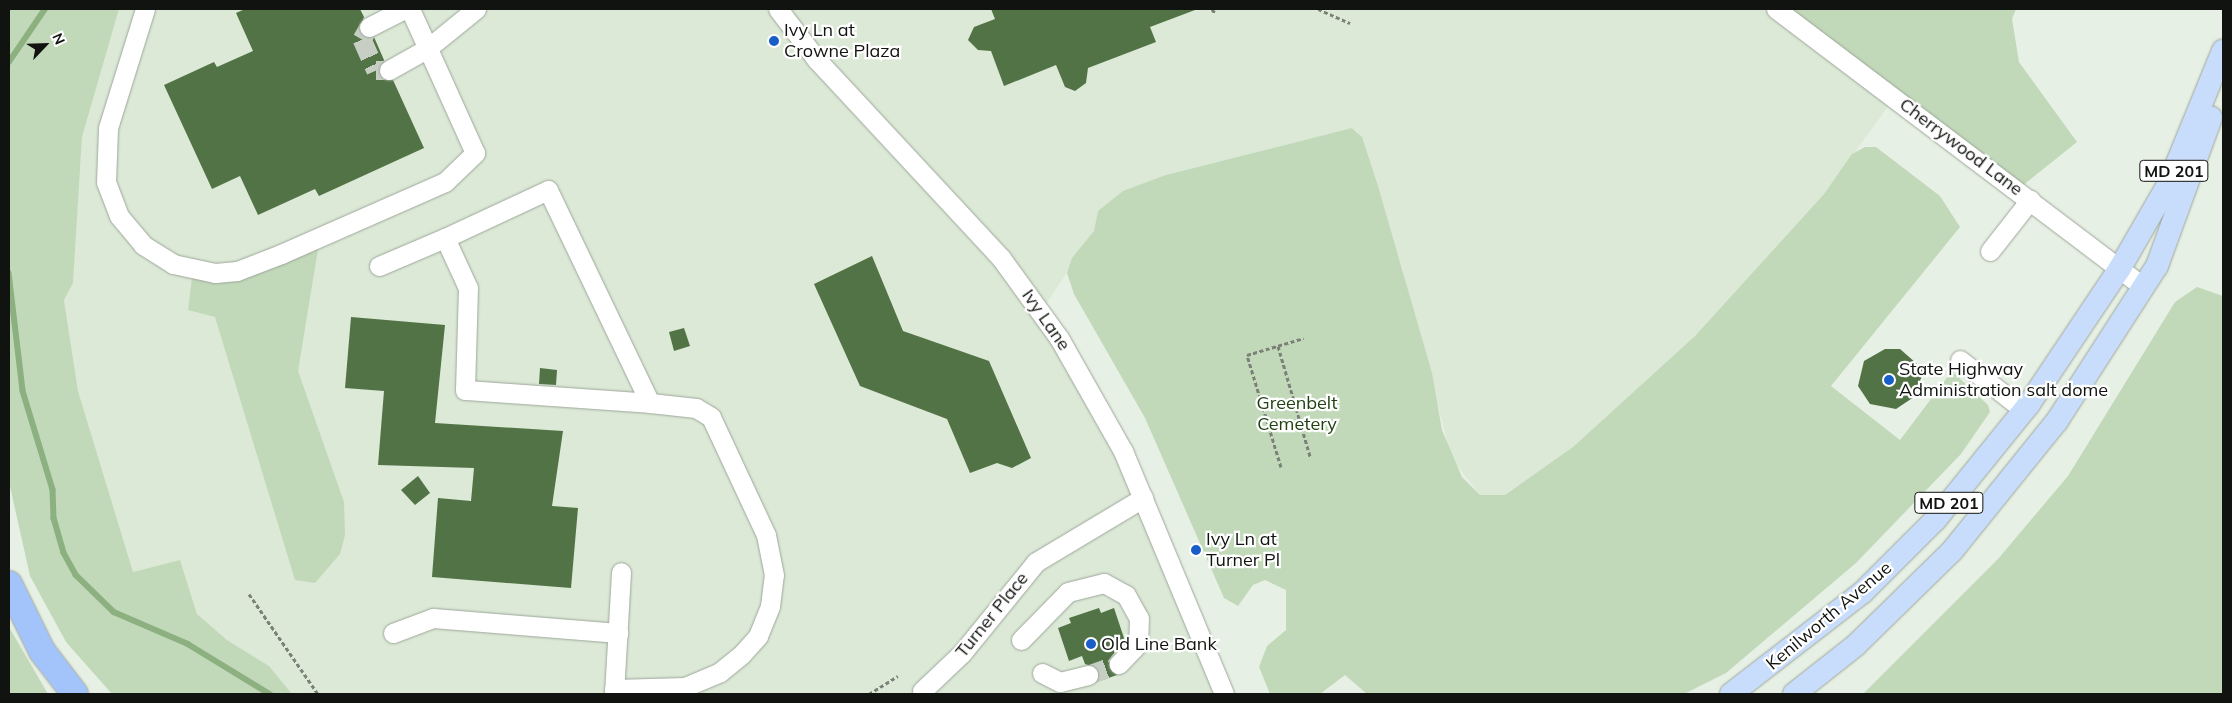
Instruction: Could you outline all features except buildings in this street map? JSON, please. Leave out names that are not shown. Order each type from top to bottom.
[{"type":"highway","points":[[9,584],[42,651],[75,694]]},
{"type":"main road","name":"MD 201","points":[[2120,268],[2169,183],[2223,52]]},
{"type":"main road","name":"MD 201","points":[[2144,287],[2185,197],[2223,79]]},
{"type":"main road","name":"Kenilworth Avenue","points":[[1731,694],[1863,592],[1936,519],[2024,410],[2120,268]]},
{"type":"main road","name":"Kenilworth Avenue","points":[[1794,694],[1891,611],[1981,520],[2057,421],[2144,287]]},
{"type":"street","points":[[145,9],[108,128],[106,182],[119,216],[131,234],[173,264],[200,271],[237,272],[445,182],[462,168],[474,153],[410,9]]},
{"type":"street","points":[[369,27],[404,9]]},
{"type":"street","points":[[389,70],[428,48],[476,9]]},
{"type":"street","name":"Ivy Lane","points":[[778,9],[816,60],[940,189],[1024,289],[1089,386],[1143,498],[1224,693]]},
{"type":"street","name":"Cherrywood Lane","points":[[1776,9],[2144,287]]},
{"type":"street","points":[[379,266],[548,190],[650,403]]},
{"type":"street","points":[[1990,250],[2030,200]]},
{"type":"street","points":[[444,238],[468,288],[465,390],[650,403],[702,410],[716,423],[766,535],[773,591],[758,636],[720,672],[685,687],[614,692],[621,572]]},
{"type":"street","points":[[1960,360],[2024,410]]},
{"type":"street","name":"Turner Place","points":[[922,691],[962,653],[1036,562],[1143,498]]},
{"type":"street","points":[[1021,640],[1056,601],[1093,582],[1116,587],[1139,618],[1138,644],[1119,664]]},
{"type":"street","points":[[393,633],[434,618],[618,633]]},
{"type":"street","points":[[1042,673],[1060,682],[1088,675]]},
{"type":"path","points":[[1212,9],[1215,13]]},
{"type":"path","points":[[1318,9],[1350,23]]},
{"type":"path","points":[[1281,467],[1246,356],[1304,338]]},
{"type":"path","points":[[1278,346],[1310,456]]},
{"type":"path","points":[[249,594],[318,694]]},
{"type":"path","points":[[869,694],[898,676]]},
{"type":"shaded area","points":[[119,9],[1776,9],[1895,97],[1824,194],[1695,336],[1573,447],[1505,495],[1480,495],[1452,459],[1401,264],[1358,132],[1352,128],[1166,175],[1098,211],[1094,231],[1041,312],[1077,365],[1224,694],[292,694],[269,666],[227,640],[197,614],[180,560],[133,572],[78,391],[64,300],[73,283],[82,137]]},
{"type":"green space","points":[[9,9],[119,9],[82,137],[73,283],[64,300],[78,391],[133,572],[180,560],[197,614],[227,640],[269,666],[292,694],[112,694],[66,642],[30,576],[9,482]]},
{"type":"green space","points":[[1776,9],[2016,9],[2012,19],[2019,62],[2077,142],[2017,190]]},
{"type":"green space","name":"Greenbelt Cemetery","points":[[1352,128],[1362,137],[1378,186],[1432,373],[1442,430],[1462,477],[1480,495],[1505,495],[1573,447],[1695,336],[1824,194],[1852,154],[1865,147],[1876,147],[1940,196],[1960,227],[1831,386],[1900,440],[1952,371],[1988,405],[1990,412],[1961,454],[1856,563],[1726,673],[1684,694],[1367,694],[1345,675],[1320,694],[1270,694],[1259,667],[1267,646],[1286,630],[1286,590],[1265,580],[1253,585],[1238,606],[1224,598],[1145,418],[1074,294],[1067,273],[1072,258],[1094,231],[1098,211],[1123,191],[1166,175]]},
{"type":"green space","points":[[320,237],[298,371],[344,502],[345,535],[340,554],[315,583],[295,580],[215,317],[188,310],[193,270],[215,273]]},
{"type":"green space","points":[[2197,287],[2223,296],[2223,694],[1863,694],[1998,559],[2068,476],[2175,302]]},
{"type":"green space","points":[[9,627],[48,694],[9,694]]},
{"type":"waterway","points":[[9,62],[45,9]]},
{"type":"waterway","points":[[9,273],[23,391],[53,490],[54,518],[64,553],[76,575],[114,612],[188,644],[270,694]]},
{"type":"tunnel","points":[[369,27],[362,39],[376,70],[389,70]]},
{"type":"tunnel","points":[[1088,675],[1119,664]]},
{"type":"place","name":"Ivy Ln at Crowne Plaza","points":[[774,41]]},
{"type":"place","name":"State Highway Administration salt dome","points":[[1889,380]]},
{"type":"place","name":"Ivy Ln at Turner Pl","points":[[1196,550]]},
{"type":"place","name":"Old Line Bank","points":[[1091,644]]}]
